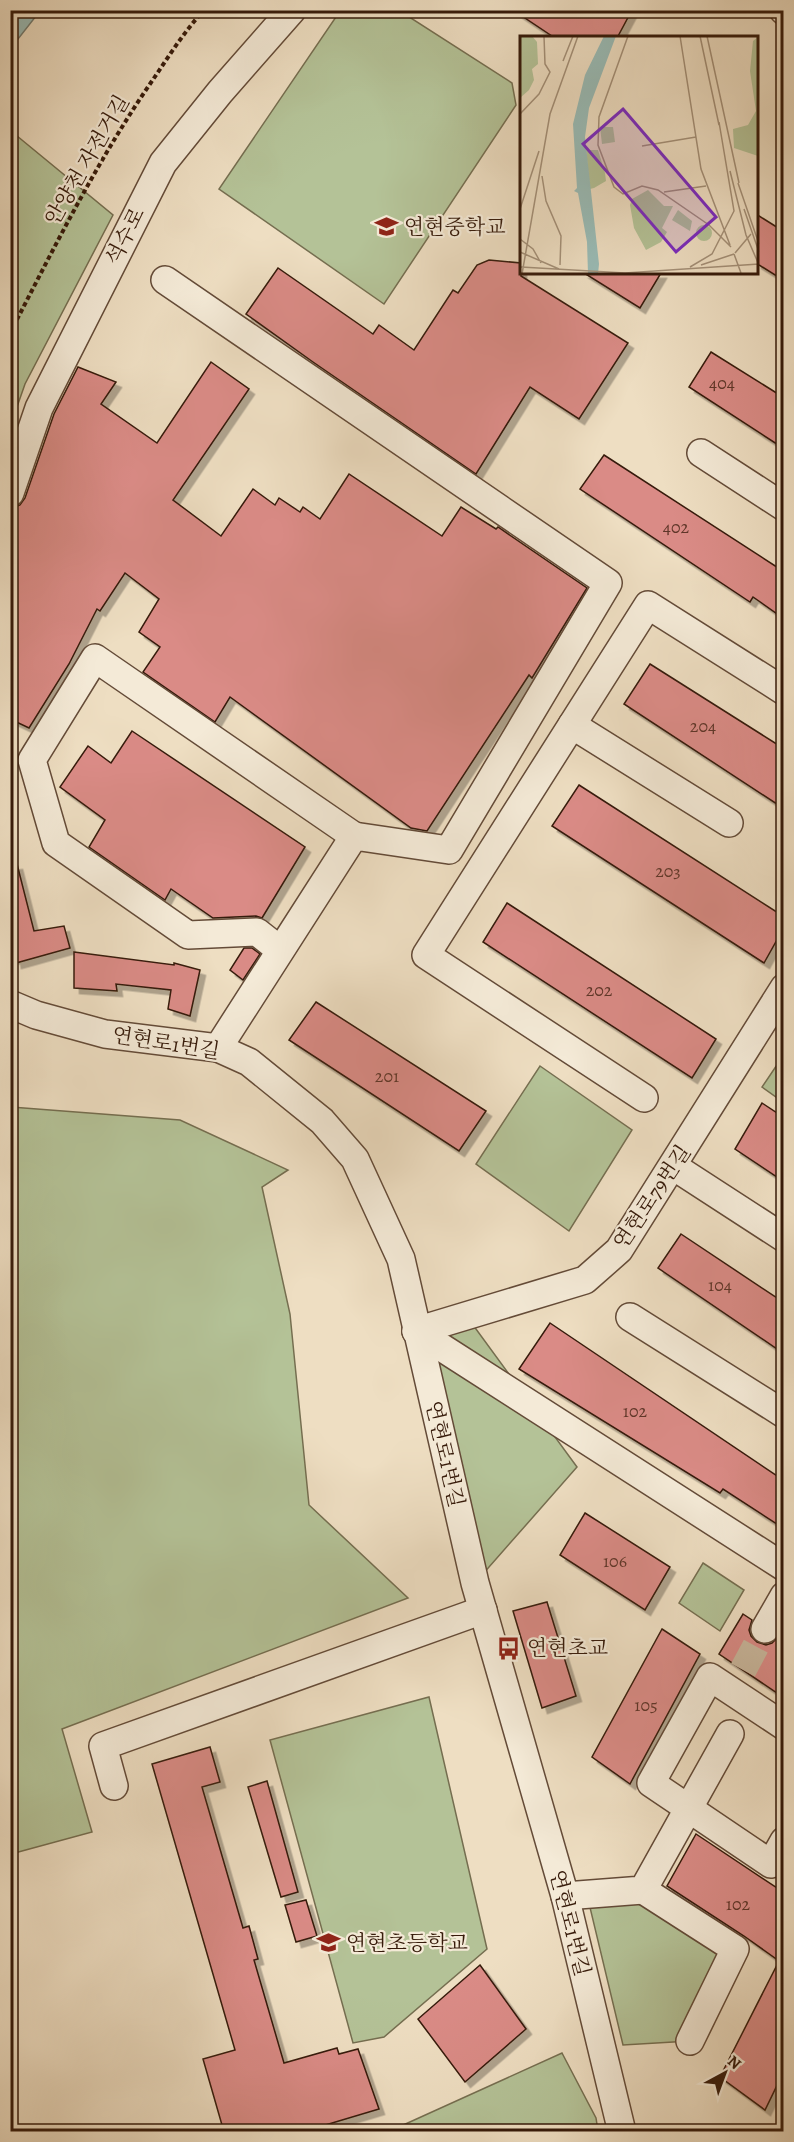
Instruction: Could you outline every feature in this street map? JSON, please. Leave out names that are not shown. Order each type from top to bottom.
[{"type":"street","name":"석수로","points":[[10,493],[39,408],[163,164],[220,92],[292,10]]},
{"type":"street","points":[[165,280],[608,583],[449,850],[354,836],[95,658],[32,760],[56,843],[188,934],[257,932],[280,950]]},
{"type":"street","points":[[701,453],[783,507]]},
{"type":"street","points":[[644,1098],[426,954],[648,605],[783,691]]},
{"type":"street","points":[[572,725],[729,823]]},
{"type":"street","points":[[218,1048],[354,836]]},
{"type":"street","name":"연현로79번길","points":[[416,1331],[585,1280],[619,1250],[783,988]]},
{"type":"street","name":"연현로1번길","points":[[10,1004],[36,1015],[105,1034],[218,1048],[249,1062],[321,1121],[355,1159],[401,1259],[483,1610],[565,1896],[622,2132]]},
{"type":"street","points":[[673,1166],[783,1238]]},
{"type":"street","points":[[630,1317],[783,1414]]},
{"type":"street","points":[[416,1331],[783,1567]]},
{"type":"street","points":[[765,1629],[783,1596]]},
{"type":"street","points":[[114,1786],[103,1746],[483,1610]]},
{"type":"street","points":[[783,1726],[737,1680],[710,1677],[651,1783],[771,1864],[783,1841]]},
{"type":"street","points":[[644,1890],[730,1734]]},
{"type":"street","points":[[565,1896],[644,1890],[735,1949],[690,2041]]},
{"type":"path","name":"안양천 자전거길","points":[[10,333],[73,210],[135,106],[189,27],[204,10]]},
{"type":"green space","points":[[340,11],[400,11],[512,83],[516,105],[384,304],[219,189]]},
{"type":"green space","points":[[11,131],[113,215],[25,384],[11,424]]},
{"type":"green space","points":[[783,1056],[783,1102],[762,1087]]},
{"type":"green space","points":[[540,1066],[632,1130],[569,1231],[476,1164]]},
{"type":"green space","points":[[11,1107],[180,1120],[288,1170],[262,1187],[290,1314],[309,1505],[408,1598],[62,1729],[92,1832],[11,1854]]},
{"type":"green space","points":[[465,1314],[577,1467],[475,1583],[416,1331]]},
{"type":"green space","points":[[703,1563],[744,1590],[720,1631],[679,1603]]},
{"type":"green space","points":[[429,1697],[487,1949],[384,2037],[353,2043],[270,1740]]},
{"type":"green space","points":[[643,1890],[735,1949],[690,2041],[623,2045],[587,1895]]},
{"type":"green space","points":[[562,2053],[596,2118],[598,2131],[390,2131]]},
{"type":"water","points":[[10,11],[40,11],[11,48]]},
{"type":"building","points":[[513,10],[632,10],[618,36],[552,36]]},
{"type":"building","points":[[758,215],[783,231],[783,280],[758,264]]},
{"type":"building","points":[[489,260],[520,263],[521,276],[628,343],[579,419],[530,387],[476,474],[246,314],[278,268],[373,334],[379,325],[414,350],[453,290],[458,293],[477,265]]},
{"type":"building","points":[[586,274],[660,274],[640,308]]},
{"type":"building","points":[[711,352],[783,397],[783,448],[689,387]]},
{"type":"building","points":[[211,362],[249,389],[173,500],[221,536],[253,489],[275,505],[279,498],[300,512],[303,507],[320,519],[349,474],[442,536],[461,507],[496,529],[498,527],[587,588],[532,678],[529,675],[427,831],[411,828],[230,697],[215,722],[143,672],[160,647],[139,632],[159,599],[125,573],[100,611],[97,609],[69,664],[29,728],[10,719],[10,514],[12,508],[20,505],[25,498],[54,414],[78,367],[116,382],[101,404],[157,443]]},
{"type":"building","points":[[604,455],[783,571],[783,618],[753,597],[750,602],[580,489]]},
{"type":"building","points":[[650,664],[783,748],[783,808],[624,704]]},
{"type":"building","points":[[132,731],[305,847],[262,918],[256,916],[213,918],[171,889],[165,900],[89,847],[105,820],[60,787],[88,746],[111,763]]},
{"type":"building","points":[[579,785],[783,916],[783,929],[764,963],[552,826]]},
{"type":"building","points":[[17,864],[34,931],[64,926],[70,948],[16,963],[15,958],[10,959],[10,865]]},
{"type":"building","points":[[507,903],[716,1039],[692,1078],[483,942]]},
{"type":"building","points":[[244,948],[252,948],[260,954],[243,980],[230,970]]},
{"type":"building","points":[[74,952],[174,965],[174,963],[200,970],[190,1016],[168,1009],[171,990],[116,984],[117,991],[74,988]]},
{"type":"building","points":[[316,1002],[486,1111],[459,1151],[289,1040]]},
{"type":"building","points":[[762,1103],[783,1117],[783,1181],[735,1149]]},
{"type":"building","points":[[681,1234],[783,1302],[783,1353],[658,1268]]},
{"type":"building","points":[[550,1323],[783,1480],[783,1528],[723,1489],[720,1493],[519,1369]]},
{"type":"building","points":[[585,1513],[670,1567],[645,1610],[560,1555]]},
{"type":"building","points":[[547,1602],[576,1696],[542,1708],[513,1611]]},
{"type":"building","points":[[743,1614],[752,1620],[749,1630],[757,1642],[766,1645],[778,1637],[783,1641],[783,1697],[719,1654]]},
{"type":"building","points":[[662,1629],[700,1654],[630,1784],[592,1757]]},
{"type":"building","points":[[210,1747],[220,1782],[202,1787],[243,1928],[249,1926],[258,1959],[254,1960],[284,2063],[337,2048],[339,2054],[358,2049],[379,2109],[302,2132],[224,2132],[203,2059],[235,2050],[152,1764]]},
{"type":"building","points":[[267,1781],[298,1892],[281,1897],[248,1787]]},
{"type":"building","points":[[696,1834],[783,1892],[783,2073],[765,2110],[720,2077],[779,1961],[667,1886]]},
{"type":"building","points":[[306,1900],[317,1936],[296,1942],[285,1905]]},
{"type":"building","points":[[480,1965],[526,2029],[465,2082],[418,2019]]},
{"type":"tunnel","points":[[743,1670],[765,1629]]},
{"type":"place","name":"연현중학교","points":[[386,227]]},
{"type":"place","name":"연현초교","points":[[509,1648]]},
{"type":"place","name":"연현초등학교","points":[[328,1943]]}]
